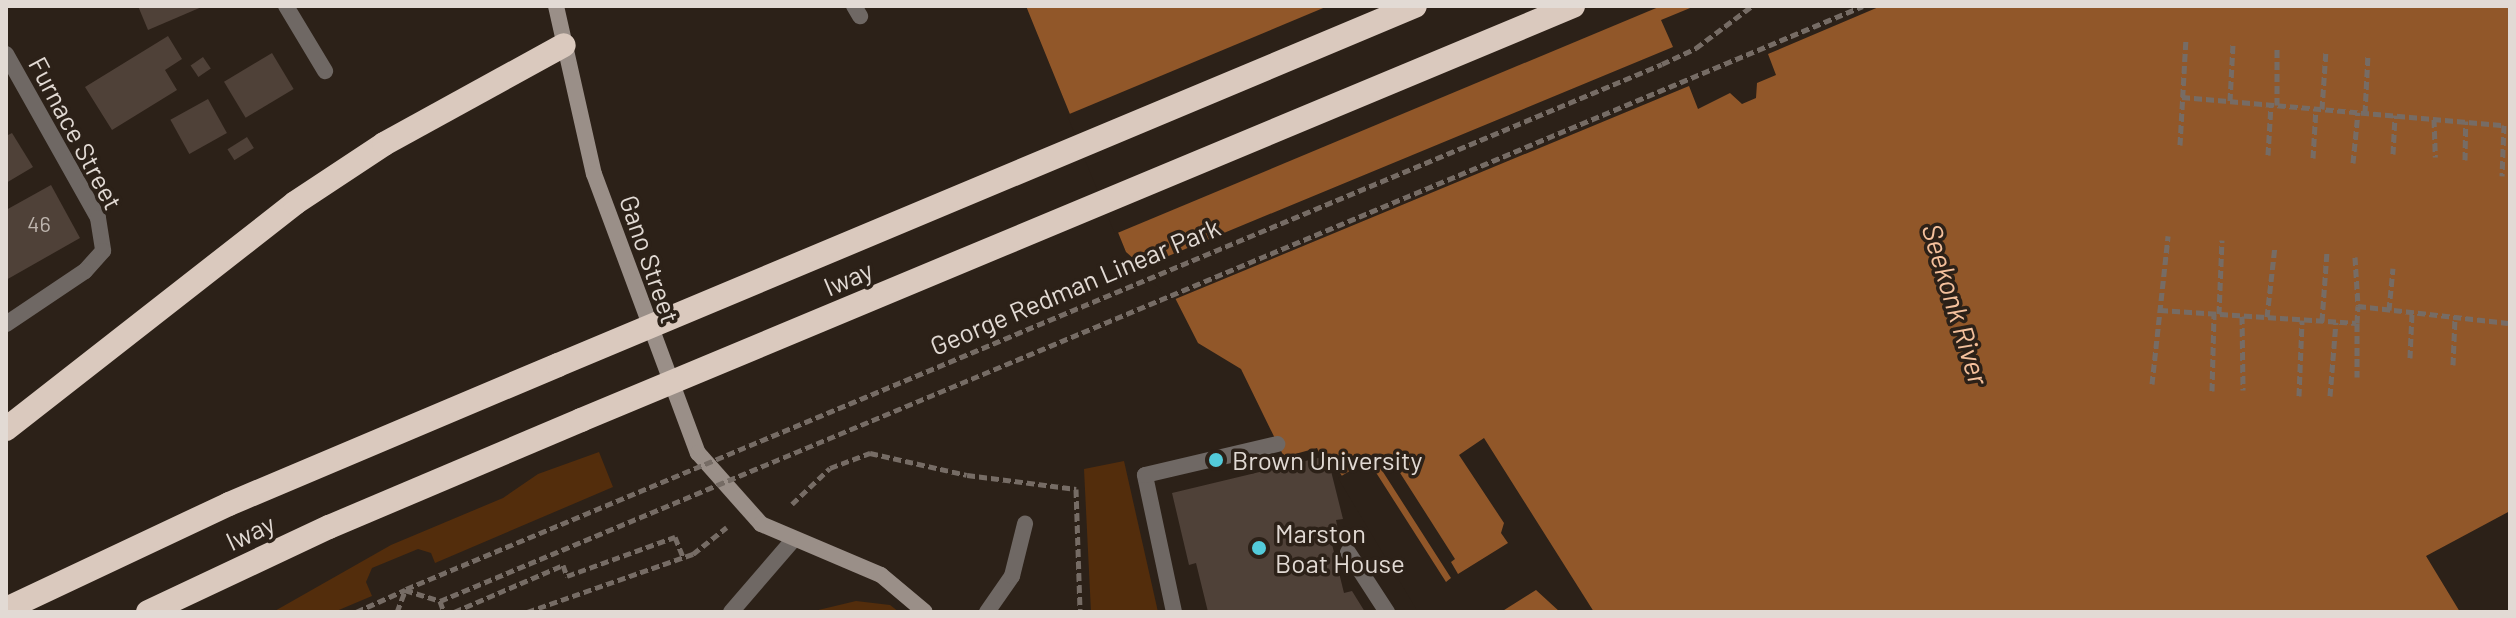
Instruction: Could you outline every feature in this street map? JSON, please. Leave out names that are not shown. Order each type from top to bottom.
[{"type":"highway","name":"Iway","points":[[6,609],[229,504],[1415,6]]},
{"type":"highway","name":"Iway","points":[[148,612],[315,533],[1573,6]]},
{"type":"highway","points":[[6,429],[295,203],[384,144],[564,45]]},
{"type":"street","points":[[286,6],[325,71]]},
{"type":"street","name":"Gano Street","points":[[556,6],[585,147],[678,411],[705,465],[744,509],[794,539],[881,575],[925,612]]},
{"type":"street","name":"Furnace Street","points":[[6,54],[70,163],[103,235],[103,251],[85,271],[6,324]]},
{"type":"street","points":[[1174,612],[1145,475],[1277,444]]},
{"type":"street","points":[[987,612],[1012,576],[1025,524]]},
{"type":"street","points":[[731,612],[794,539]]},
{"type":"street","points":[[1348,552],[1387,612]]},
{"type":"path","name":"George Redman Linear Park","points":[[356,612],[1662,64],[1696,48],[1752,6]]},
{"type":"path","points":[[397,612],[405,590],[440,601],[1863,6]]},
{"type":"path","points":[[2180,145],[2186,38]]},
{"type":"path","points":[[2230,101],[2233,43]]},
{"type":"path","points":[[2268,155],[2277,46]]},
{"type":"path","points":[[2313,158],[2326,51]]},
{"type":"path","points":[[2353,163],[2368,54]]},
{"type":"path","points":[[2182,97],[2504,125],[2502,176]]},
{"type":"path","points":[[2393,154],[2395,115]]},
{"type":"path","points":[[2434,119],[2435,157]]},
{"type":"path","points":[[2465,160],[2466,121]]},
{"type":"path","points":[[2152,384],[2168,236]]},
{"type":"path","points":[[2212,391],[2222,240]]},
{"type":"path","points":[[2267,317],[2275,246]]},
{"type":"path","points":[[2322,321],[2327,251]]},
{"type":"path","points":[[2355,257],[2357,377]]},
{"type":"path","points":[[2389,310],[2393,268]]},
{"type":"path","points":[[2358,306],[2508,323]]},
{"type":"path","points":[[2160,310],[2357,323]]},
{"type":"path","points":[[2410,358],[2412,312]]},
{"type":"path","points":[[2242,316],[2243,390]]},
{"type":"path","points":[[2453,365],[2455,317]]},
{"type":"path","points":[[2299,396],[2302,320]]},
{"type":"path","points":[[2330,396],[2336,322]]},
{"type":"path","points":[[792,504],[830,468],[870,453],[977,477],[1076,489],[1080,612]]},
{"type":"path","points":[[527,612],[683,557],[722,533]]},
{"type":"path","points":[[455,612],[563,565],[567,576],[675,537],[683,557]]},
{"type":"path","points":[[440,601],[444,612]]},
{"type":"shaded area","points":[[599,452],[613,487],[435,563],[431,553],[418,549],[372,568],[366,582],[372,596],[334,612],[273,612],[391,545],[503,498],[538,474]]},
{"type":"shaded area","points":[[1124,461],[1158,612],[1091,612],[1084,469]]},
{"type":"shaded area","points":[[856,601],[890,605],[899,612],[810,612]]},
{"type":"water","name":"Seekonk River","points":[[1026,6],[2510,6],[2510,511],[2426,556],[2460,612],[1423,612],[1336,466],[1326,467],[1317,448],[1284,457],[1241,369],[1198,343],[1172,292],[1126,252]]},
{"type":"pier","points":[[1328,6],[1661,6],[1115,234],[1067,115]]},
{"type":"pier","points":[[1695,6],[1881,6],[1768,54],[1776,75],[1757,83],[1756,98],[1742,104],[1730,93],[1698,109],[1689,86],[1173,300],[1137,269],[1673,47],[1661,20]]},
{"type":"pier","points":[[1484,438],[1594,612],[1560,612],[1536,590],[1501,612],[1418,612],[1338,478],[1368,460],[1446,582],[1451,578],[1376,461],[1388,454],[1455,559],[1451,562],[1458,574],[1508,543],[1501,533],[1504,523],[1459,455]]},
{"type":"building","points":[[138,6],[204,6],[148,30]]},
{"type":"building","points":[[168,36],[182,59],[165,70],[177,90],[112,130],[85,87]]},
{"type":"building","points":[[272,53],[294,89],[246,118],[224,82]]},
{"type":"building","points":[[203,57],[211,69],[198,77],[191,65]]},
{"type":"building","points":[[208,99],[227,133],[189,154],[170,120]]},
{"type":"building","points":[[12,133],[33,167],[6,183],[6,136]]},
{"type":"building","points":[[247,137],[254,148],[234,160],[227,149]]},
{"type":"building","points":[[51,185],[80,238],[6,280],[6,210]]},
{"type":"building","name":"Marston Boat House","points":[[1322,457],[1324,469],[1330,467],[1343,519],[1336,520],[1338,530],[1329,532],[1344,593],[1352,591],[1365,612],[1208,612],[1196,563],[1189,565],[1172,493]]},
{"type":"place","name":"Brown University","points":[[1216,460]]},
{"type":"place","name":"Marston Boat House","points":[[1259,548]]}]
